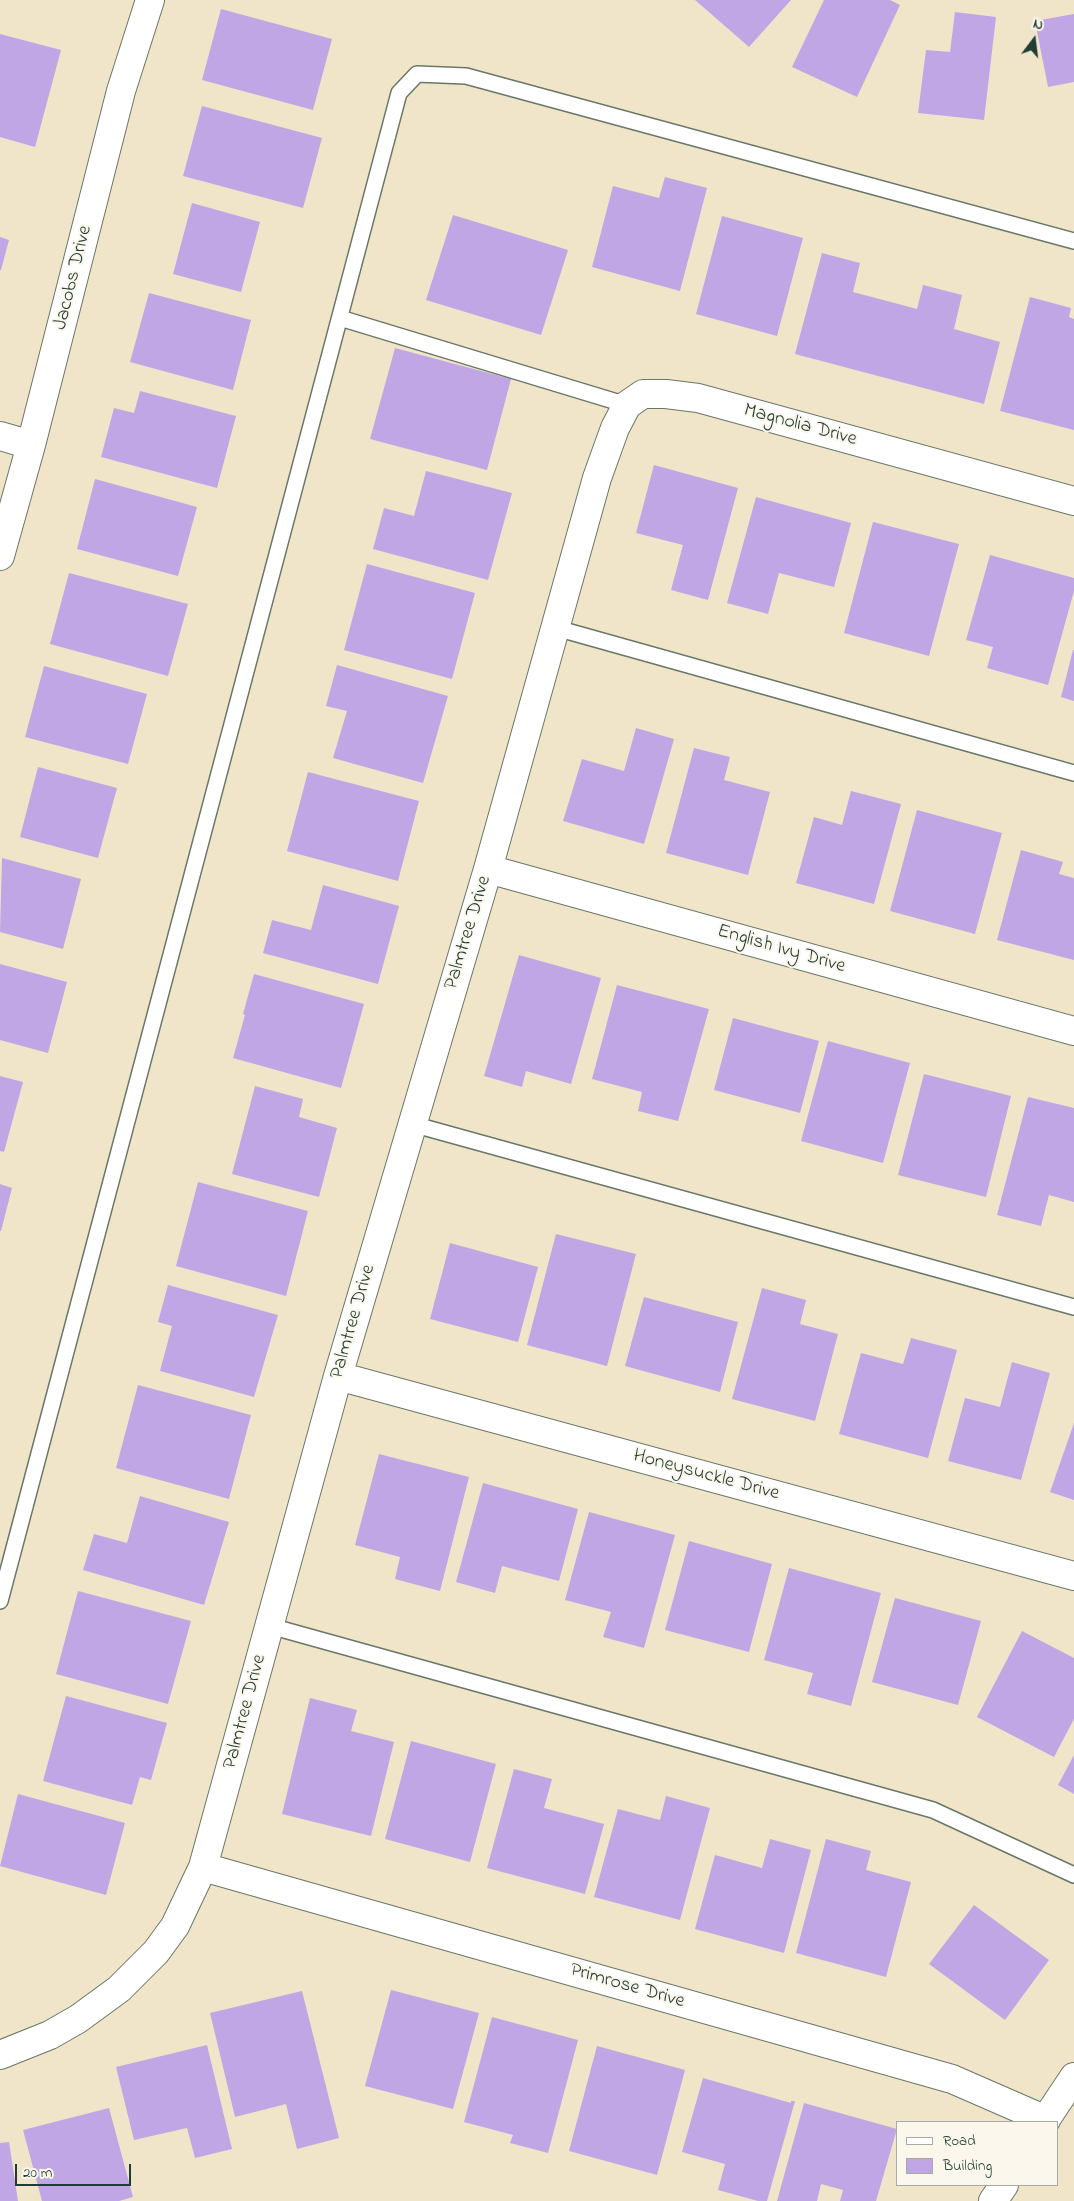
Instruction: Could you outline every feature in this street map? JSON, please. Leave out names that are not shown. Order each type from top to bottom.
[{"type":"street","name":"Jacobs Drive","points":[[0,556],[31,445],[121,91],[150,0]]},
{"type":"street","name":"Magnolia Drive","points":[[627,405],[643,394],[666,394],[698,398],[1074,501]]},
{"type":"street","name":"Palmtree Drive","points":[[1,2050],[50,2036],[78,2019],[119,1989],[156,1952],[175,1926],[203,1867],[338,1376],[488,869],[590,502],[615,428],[627,405]]},
{"type":"street","points":[[0,436],[31,445]]},
{"type":"street","name":"English Ivy Drive","points":[[488,869],[1074,1032]]},
{"type":"street","name":"Honeysuckle Drive","points":[[338,1376],[1074,1576]]},
{"type":"street","name":"Primrose Drive","points":[[203,1867],[952,2079],[1045,2121]]},
{"type":"street","points":[[1045,2121],[1074,2077]]},
{"type":"street","points":[[993,2201],[1003,2186]]},
{"type":"lane","points":[[0,1600],[399,93],[417,74],[466,76],[1074,241]]},
{"type":"lane","points":[[340,318],[627,405]]},
{"type":"lane","points":[[556,628],[1074,773]]},
{"type":"lane","points":[[412,1124],[1074,1307]]},
{"type":"lane","points":[[270,1626],[933,1810],[1074,1875]]},
{"type":"building","points":[[695,0],[791,0],[749,47]]},
{"type":"building","points":[[824,0],[890,0],[900,5],[857,97],[792,67]]},
{"type":"building","points":[[221,9],[332,39],[313,110],[202,80]]},
{"type":"building","points":[[955,12],[996,17],[984,120],[918,113],[926,50],[950,52]]},
{"type":"building","points":[[1074,14],[1074,82],[1048,87],[1035,21]]},
{"type":"building","points":[[0,34],[61,50],[35,147],[0,137]]},
{"type":"building","points":[[202,106],[322,138],[303,208],[183,176]]},
{"type":"building","points":[[665,177],[707,188],[680,291],[592,267],[613,186],[659,198]]},
{"type":"building","points":[[192,203],[260,222],[241,292],[173,274]]},
{"type":"building","points":[[453,215],[568,250],[541,335],[426,300]]},
{"type":"building","points":[[722,216],[803,238],[777,336],[696,314]]},
{"type":"building","points":[[0,237],[9,240],[1,270],[0,270]]},
{"type":"building","points":[[822,253],[860,263],[853,292],[917,309],[923,285],[962,295],[954,329],[1000,342],[984,404],[795,354]]},
{"type":"building","points":[[149,293],[251,320],[233,390],[130,362]]},
{"type":"building","points":[[1030,297],[1071,308],[1069,317],[1074,319],[1074,430],[1000,411]]},
{"type":"building","points":[[395,348],[511,379],[487,470],[370,439]]},
{"type":"building","points":[[140,391],[236,416],[217,488],[101,457],[114,408],[134,413]]},
{"type":"building","points":[[654,465],[738,488],[708,600],[671,590],[683,545],[636,533]]},
{"type":"building","points":[[426,471],[512,493],[488,580],[373,549],[384,508],[414,516]]},
{"type":"building","points":[[95,479],[197,507],[178,576],[77,549]]},
{"type":"building","points":[[756,497],[851,523],[834,587],[779,573],[768,614],[727,603]]},
{"type":"building","points":[[873,522],[959,544],[929,656],[844,633]]},
{"type":"building","points":[[990,555],[1074,578],[1074,591],[1048,685],[987,668],[993,647],[966,640]]},
{"type":"building","points":[[367,564],[475,593],[452,679],[344,650]]},
{"type":"building","points":[[69,573],[188,604],[168,676],[50,644]]},
{"type":"building","points":[[1074,650],[1074,701],[1061,697]]},
{"type":"building","points":[[337,665],[448,696],[423,783],[333,758],[347,711],[326,706]]},
{"type":"building","points":[[44,666],[147,694],[128,764],[25,737]]},
{"type":"building","points":[[636,728],[674,739],[644,844],[563,821],[582,759],[624,771]]},
{"type":"building","points":[[694,748],[730,757],[724,780],[770,792],[748,875],[666,853]]},
{"type":"building","points":[[38,767],[117,788],[98,858],[20,837]]},
{"type":"building","points":[[308,772],[419,801],[398,881],[287,851]]},
{"type":"building","points":[[851,791],[901,804],[874,904],[796,883],[814,817],[842,825]]},
{"type":"building","points":[[917,810],[1002,833],[975,934],[890,911]]},
{"type":"building","points":[[1021,850],[1063,862],[1059,874],[1074,878],[1074,960],[997,940]]},
{"type":"building","points":[[2,858],[81,879],[63,949],[0,932]]},
{"type":"building","points":[[323,885],[399,906],[378,984],[263,953],[272,920],[311,930]]},
{"type":"building","points":[[519,955],[601,978],[571,1084],[526,1071],[522,1087],[484,1076]]},
{"type":"building","points":[[0,964],[67,982],[48,1053],[0,1040]]},
{"type":"building","points":[[254,974],[364,1004],[341,1088],[233,1058]]},
{"type":"building","points":[[617,985],[709,1009],[678,1121],[638,1111],[642,1092],[592,1079]]},
{"type":"building","points":[[733,1018],[819,1041],[800,1113],[714,1090]]},
{"type":"building","points":[[828,1041],[910,1063],[883,1163],[801,1141]]},
{"type":"building","points":[[924,1074],[1011,1096],[986,1197],[898,1175]]},
{"type":"building","points":[[0,1076],[23,1082],[4,1152],[0,1151]]},
{"type":"building","points":[[255,1086],[303,1099],[299,1117],[337,1128],[319,1197],[232,1174]]},
{"type":"building","points":[[1028,1097],[1074,1108],[1074,1202],[1049,1195],[1041,1226],[997,1215]]},
{"type":"building","points":[[198,1182],[308,1211],[286,1296],[176,1266]]},
{"type":"building","points":[[0,1184],[12,1188],[1,1231],[0,1231]]},
{"type":"building","points":[[556,1234],[636,1254],[607,1366],[527,1345]]},
{"type":"building","points":[[450,1243],[538,1267],[518,1342],[430,1319]]},
{"type":"building","points":[[168,1285],[278,1315],[254,1397],[160,1371],[172,1326],[158,1322]]},
{"type":"building","points":[[762,1288],[806,1300],[800,1324],[838,1334],[815,1421],[732,1399]]},
{"type":"building","points":[[644,1297],[738,1322],[720,1392],[625,1366]]},
{"type":"building","points":[[911,1338],[957,1350],[928,1458],[839,1434],[861,1353],[903,1364]]},
{"type":"building","points":[[1012,1362],[1050,1373],[1021,1480],[948,1461],[965,1398],[1000,1407]]},
{"type":"building","points":[[138,1385],[251,1415],[229,1499],[116,1468]]},
{"type":"building","points":[[1074,1423],[1074,1500],[1050,1492]]},
{"type":"building","points":[[379,1454],[469,1477],[440,1591],[395,1579],[400,1557],[355,1545]]},
{"type":"building","points":[[483,1483],[578,1509],[559,1581],[502,1566],[495,1593],[456,1582]]},
{"type":"building","points":[[140,1496],[229,1522],[204,1605],[83,1570],[94,1534],[127,1543]]},
{"type":"building","points":[[589,1512],[675,1535],[644,1648],[603,1637],[611,1612],[565,1600]]},
{"type":"building","points":[[689,1541],[772,1564],[749,1652],[665,1630]]},
{"type":"building","points":[[789,1568],[881,1593],[851,1706],[807,1694],[813,1673],[764,1660]]},
{"type":"building","points":[[78,1591],[191,1621],[168,1704],[56,1674]]},
{"type":"building","points":[[895,1598],[981,1621],[958,1705],[872,1682]]},
{"type":"building","points":[[1022,1631],[1074,1658],[1074,1719],[1054,1757],[977,1717]]},
{"type":"building","points":[[66,1696],[167,1723],[151,1780],[140,1777],[132,1805],[43,1781]]},
{"type":"building","points":[[310,1698],[357,1710],[351,1731],[394,1742],[371,1836],[282,1814]]},
{"type":"building","points":[[411,1741],[496,1764],[470,1862],[385,1839]]},
{"type":"building","points":[[1074,1755],[1074,1794],[1058,1785]]},
{"type":"building","points":[[514,1769],[552,1779],[544,1808],[604,1824],[585,1894],[487,1868]]},
{"type":"building","points":[[18,1794],[125,1823],[106,1895],[0,1866]]},
{"type":"building","points":[[666,1796],[710,1808],[680,1920],[594,1897],[618,1809],[660,1820]]},
{"type":"building","points":[[770,1839],[811,1850],[784,1953],[695,1929],[715,1855],[762,1868]]},
{"type":"building","points":[[826,1839],[871,1851],[866,1870],[911,1882],[886,1977],[796,1953]]},
{"type":"building","points":[[974,1905],[1049,1960],[1005,2020],[929,1964]]},
{"type":"building","points":[[391,1990],[479,2013],[453,2109],[365,2086]]},
{"type":"building","points":[[302,1991],[339,2138],[297,2149],[286,2104],[235,2117],[210,2013]]},
{"type":"building","points":[[492,2017],[578,2040],[548,2153],[510,2143],[513,2135],[464,2122]]},
{"type":"building","points":[[207,2045],[232,2149],[195,2158],[187,2128],[134,2140],[116,2067]]},
{"type":"building","points":[[597,2046],[685,2070],[657,2175],[569,2151]]},
{"type":"building","points":[[703,2078],[791,2103],[791,2101],[795,2101],[767,2201],[758,2201],[718,2190],[725,2164],[682,2152]]},
{"type":"building","points":[[804,2103],[896,2129],[876,2201],[840,2201],[843,2190],[821,2184],[817,2201],[777,2201]]},
{"type":"building","points":[[109,2108],[133,2197],[119,2201],[42,2201],[23,2130]]},
{"type":"building","points":[[9,2142],[18,2201],[0,2201],[0,2143]]}]
